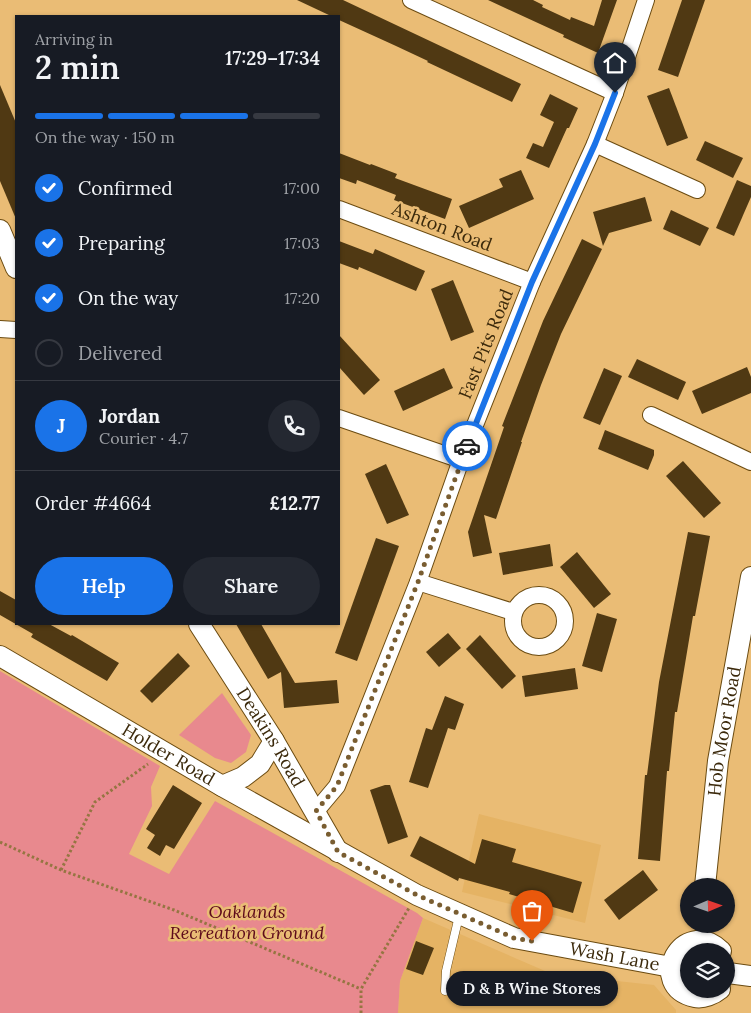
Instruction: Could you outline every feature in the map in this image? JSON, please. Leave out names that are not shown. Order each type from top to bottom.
[{"type":"street","points":[[411,0],[615,93]]},
{"type":"street","name":"Fast Pits Road","points":[[316,811],[337,786],[418,582],[461,460],[532,282],[595,144],[615,93],[646,0]]},
{"type":"street","points":[[595,144],[698,190]]},
{"type":"street","name":"Ashton Road","points":[[340,209],[532,282]]},
{"type":"street","points":[[0,230],[15,266]]},
{"type":"street","points":[[0,329],[15,330]]},
{"type":"street","points":[[651,415],[751,462]]},
{"type":"street","points":[[340,418],[461,460]]},
{"type":"street","name":"Hob Moor Road","points":[[706,878],[718,761],[751,577]]},
{"type":"street","points":[[418,582],[513,612]]},
{"type":"street","name":"Deakins Road","points":[[200,625],[274,741],[338,852]]},
{"type":"street","name":"Holder Road","points":[[0,656],[338,852]]},
{"type":"street","points":[[222,786],[243,777],[260,764],[274,741]]},
{"type":"street","name":"Wash Lane","points":[[338,852],[417,895],[514,938],[671,967]]},
{"type":"street","name":"Wash Lane","points":[[699,933],[682,947],[672,959],[671,975],[679,990],[699,1006],[709,998]]},
{"type":"street","name":"Wash Lane","points":[[701,933],[711,943]]},
{"type":"street","name":"Wash Lane","points":[[735,976],[751,976]]},
{"type":"lane","points":[[445,991],[446,971],[460,914]]},
{"type":"path","points":[[61,870],[95,802],[164,752]]},
{"type":"path","points":[[0,842],[61,870],[174,910],[361,989]]},
{"type":"path","points":[[361,1013],[361,989],[417,895]]},
{"type":"shaded area","points":[[479,814],[601,845],[585,923],[462,892]]},
{"type":"shaded area","points":[[423,918],[552,974],[654,985],[676,1010],[676,1013],[398,1013],[400,981]]},
{"type":"green space","name":"Oaklands Recreation Ground","points":[[0,671],[160,766],[151,787],[152,806],[129,854],[169,874],[215,801],[423,918],[400,981],[398,1013],[0,1013]]},
{"type":"green space","points":[[222,693],[251,735],[246,752],[231,763],[215,758],[179,735]]},
{"type":"building","points":[[297,0],[343,0],[521,84],[512,102],[340,20],[340,15],[329,15]]},
{"type":"building","points":[[488,0],[533,0],[543,5],[542,7],[570,20],[571,17],[594,26],[602,0],[617,0],[598,53]]},
{"type":"building","points":[[682,0],[705,0],[678,77],[658,70]]},
{"type":"building","points":[[0,85],[15,121],[15,217],[0,181]]},
{"type":"building","points":[[669,88],[688,138],[667,146],[647,96]]},
{"type":"building","points":[[550,94],[578,108],[549,168],[526,158],[533,143],[543,147],[554,122],[540,115]]},
{"type":"building","points":[[705,141],[743,158],[733,178],[696,160]]},
{"type":"building","points":[[340,153],[397,174],[395,178],[452,199],[445,219],[394,200],[396,195],[357,180],[356,184],[340,178]]},
{"type":"building","points":[[521,170],[534,199],[469,228],[459,206],[503,187],[499,179]]},
{"type":"building","points":[[737,180],[751,186],[751,197],[734,236],[716,228]]},
{"type":"building","points":[[645,197],[652,221],[609,233],[603,246],[593,212]]},
{"type":"building","points":[[671,210],[709,228],[700,246],[663,229]]},
{"type":"building","points":[[582,239],[602,249],[561,334],[541,385],[496,519],[484,515],[492,553],[473,557],[468,532],[504,427],[502,426],[543,321]]},
{"type":"building","points":[[340,241],[373,254],[375,249],[425,271],[416,291],[359,267],[358,270],[340,263]]},
{"type":"building","points":[[453,280],[474,332],[451,341],[431,289]]},
{"type":"building","points":[[340,336],[380,380],[364,395],[340,368]]},
{"type":"building","points":[[637,359],[686,382],[678,400],[628,377]]},
{"type":"building","points":[[747,367],[751,377],[751,393],[702,414],[692,391]]},
{"type":"building","points":[[444,368],[453,388],[403,411],[394,391]]},
{"type":"building","points":[[604,368],[622,376],[600,425],[583,418]]},
{"type":"building","points":[[605,430],[654,450],[648,470],[598,449]]},
{"type":"building","points":[[683,461],[721,503],[704,518],[666,476]]},
{"type":"building","points":[[386,464],[409,515],[387,524],[365,474]]},
{"type":"building","points":[[688,532],[710,536],[695,616],[693,616],[677,712],[675,712],[669,771],[667,771],[660,861],[638,859],[645,775],[647,775],[659,682]]},
{"type":"building","points":[[376,538],[399,546],[357,661],[335,653]]},
{"type":"building","points":[[550,544],[553,566],[503,575],[499,553]]},
{"type":"building","points":[[577,552],[611,594],[594,608],[560,567]]},
{"type":"building","points":[[0,591],[15,599],[15,624],[0,615]]},
{"type":"building","points":[[597,613],[617,619],[602,672],[582,666]]},
{"type":"building","points":[[17,625],[51,625],[72,635],[119,663],[107,681],[31,637],[33,634]]},
{"type":"building","points":[[237,625],[262,625],[295,683],[337,680],[339,703],[284,708],[281,672],[268,679]]},
{"type":"building","points":[[448,633],[461,648],[439,667],[426,652]]},
{"type":"building","points":[[480,635],[516,676],[502,689],[466,649]]},
{"type":"building","points":[[178,653],[190,666],[152,703],[140,691]]},
{"type":"building","points":[[575,668],[578,689],[525,697],[522,676]]},
{"type":"building","points":[[445,696],[464,704],[455,730],[448,728],[428,788],[409,782],[426,728],[432,730]]},
{"type":"building","points":[[173,785],[202,803],[174,849],[166,845],[160,856],[147,848],[155,835],[146,829]]},
{"type":"building","points":[[390,785],[408,837],[388,844],[370,790]]},
{"type":"building","points":[[420,836],[475,864],[482,839],[516,849],[512,862],[582,882],[573,913],[509,894],[510,892],[459,878],[458,881],[410,856]]},
{"type":"building","points":[[643,870],[658,890],[619,920],[604,900]]},
{"type":"building","points":[[416,941],[434,948],[423,975],[406,969]]},
{"type":"way so far","points":[[467,446],[418,582],[337,786],[316,811],[338,852],[417,895],[514,938],[532,941]]},
{"type":"place","name":"D & B Wine Stores","points":[[532,941]]},
{"type":"route","points":[[467,446],[532,282],[595,144],[615,93]]}]
